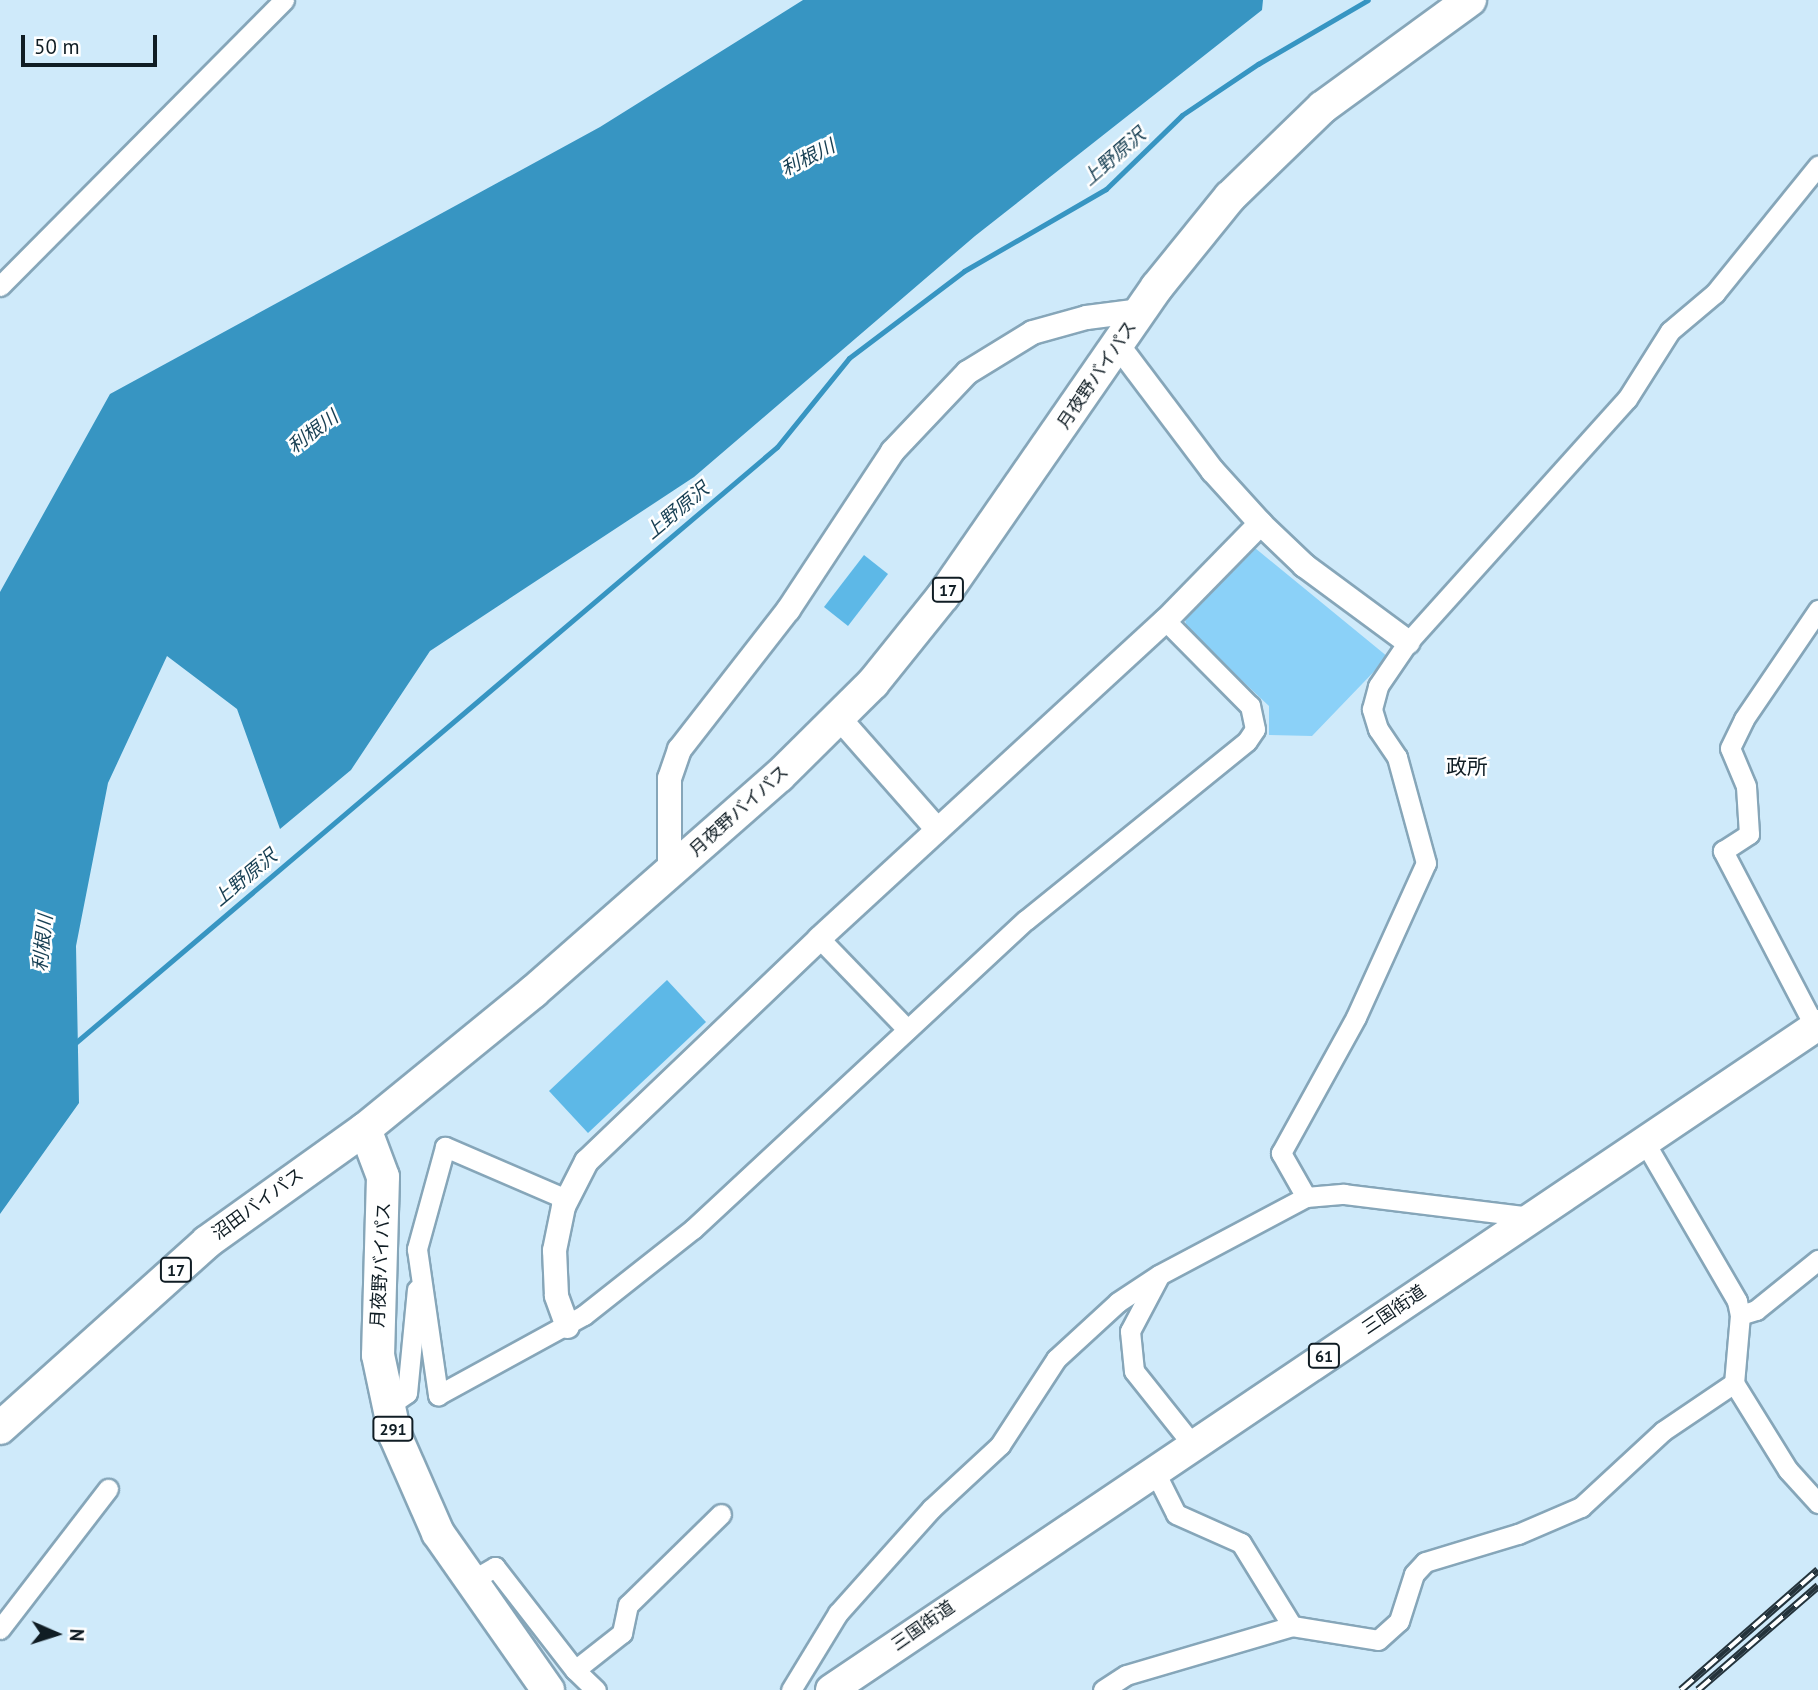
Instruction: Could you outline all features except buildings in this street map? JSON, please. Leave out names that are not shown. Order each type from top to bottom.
[{"type":"highway","name":"月夜野バイパス","points":[[548,1690],[470,1582],[426,1510],[387,1407],[377,1327],[383,1177],[365,1129],[669,874],[839,718],[943,596],[1141,310],[1212,217],[1301,125],[1389,56],[1470,0]]},
{"type":"highway","name":"沼田バイパス","points":[[0,1428],[207,1242],[365,1129]]},
{"type":"main road","name":"三国街道","points":[[844,1685],[1192,1444],[1816,1026]]},
{"type":"street","points":[[0,286],[284,0]]},
{"type":"street","points":[[1306,1196],[1281,1153],[1356,1017],[1426,863],[1397,757],[1378,729],[1372,709],[1378,686],[1408,642],[1627,399],[1670,331],[1715,293],[1818,166]]},
{"type":"street","points":[[669,874],[669,778],[679,749],[789,609],[901,440],[967,372],[1032,332],[1086,317],[1141,310]]},
{"type":"street","points":[[1117,344],[1212,470],[1260,523],[1304,565],[1408,642]]},
{"type":"street","points":[[567,1326],[554,1276],[554,1250],[566,1199],[586,1161],[819,938],[1165,621],[1260,523]]},
{"type":"street","points":[[1816,1026],[1723,851],[1749,834],[1746,786],[1730,748],[1818,610]]},
{"type":"street","points":[[419,1272],[438,1395],[567,1326],[693,1229],[1026,920],[1252,736],[1255,722],[1250,706],[1165,621]]},
{"type":"street","points":[[839,718],[937,829]]},
{"type":"street","points":[[819,938],[907,1029]]},
{"type":"street","points":[[1644,1141],[1732,1290],[1740,1315],[1734,1383],[1788,1470],[1818,1503]]},
{"type":"street","points":[[387,1407],[407,1393],[419,1272],[420,1228],[445,1147],[566,1199]]},
{"type":"street","points":[[791,1690],[838,1613],[930,1509],[1000,1446],[1056,1359],[1118,1302],[1159,1275],[1306,1196],[1344,1194],[1530,1217]]},
{"type":"street","points":[[1740,1315],[1756,1310],[1818,1260]]},
{"type":"street","points":[[1159,1275],[1130,1331],[1134,1371],[1192,1444]]},
{"type":"street","points":[[1103,1690],[1125,1675],[1292,1626],[1378,1640],[1398,1621],[1414,1574],[1425,1562],[1518,1534],[1581,1507],[1663,1431],[1734,1383]]},
{"type":"street","points":[[1154,1470],[1176,1514],[1241,1543],[1292,1626]]},
{"type":"street","points":[[0,1629],[108,1489]]},
{"type":"street","points":[[575,1670],[621,1633],[628,1605],[722,1514]]},
{"type":"street","points":[[470,1582],[495,1567],[575,1670],[596,1690]]},
{"type":"shaded area","points":[[1255,548],[1388,657],[1312,736],[1269,735],[1269,706],[1186,628],[1185,616]]},
{"type":"water","name":"利根川","points":[[803,0],[1263,0],[1262,10],[975,236],[694,477],[430,651],[351,770],[280,829],[237,709],[167,656],[108,783],[76,946],[79,1103],[0,1214],[0,592],[110,394],[600,127]]},
{"type":"waterway","name":"上野原沢","points":[[74,1044],[777,447],[849,358],[964,271],[1106,189],[1182,115],[1258,64],[1368,0]]},
{"type":"railway","points":[[1681,1690],[1818,1570]]},
{"type":"railway","points":[[1698,1690],[1818,1586]]},
{"type":"district","name":"政所","points":[[1467,767]]}]
